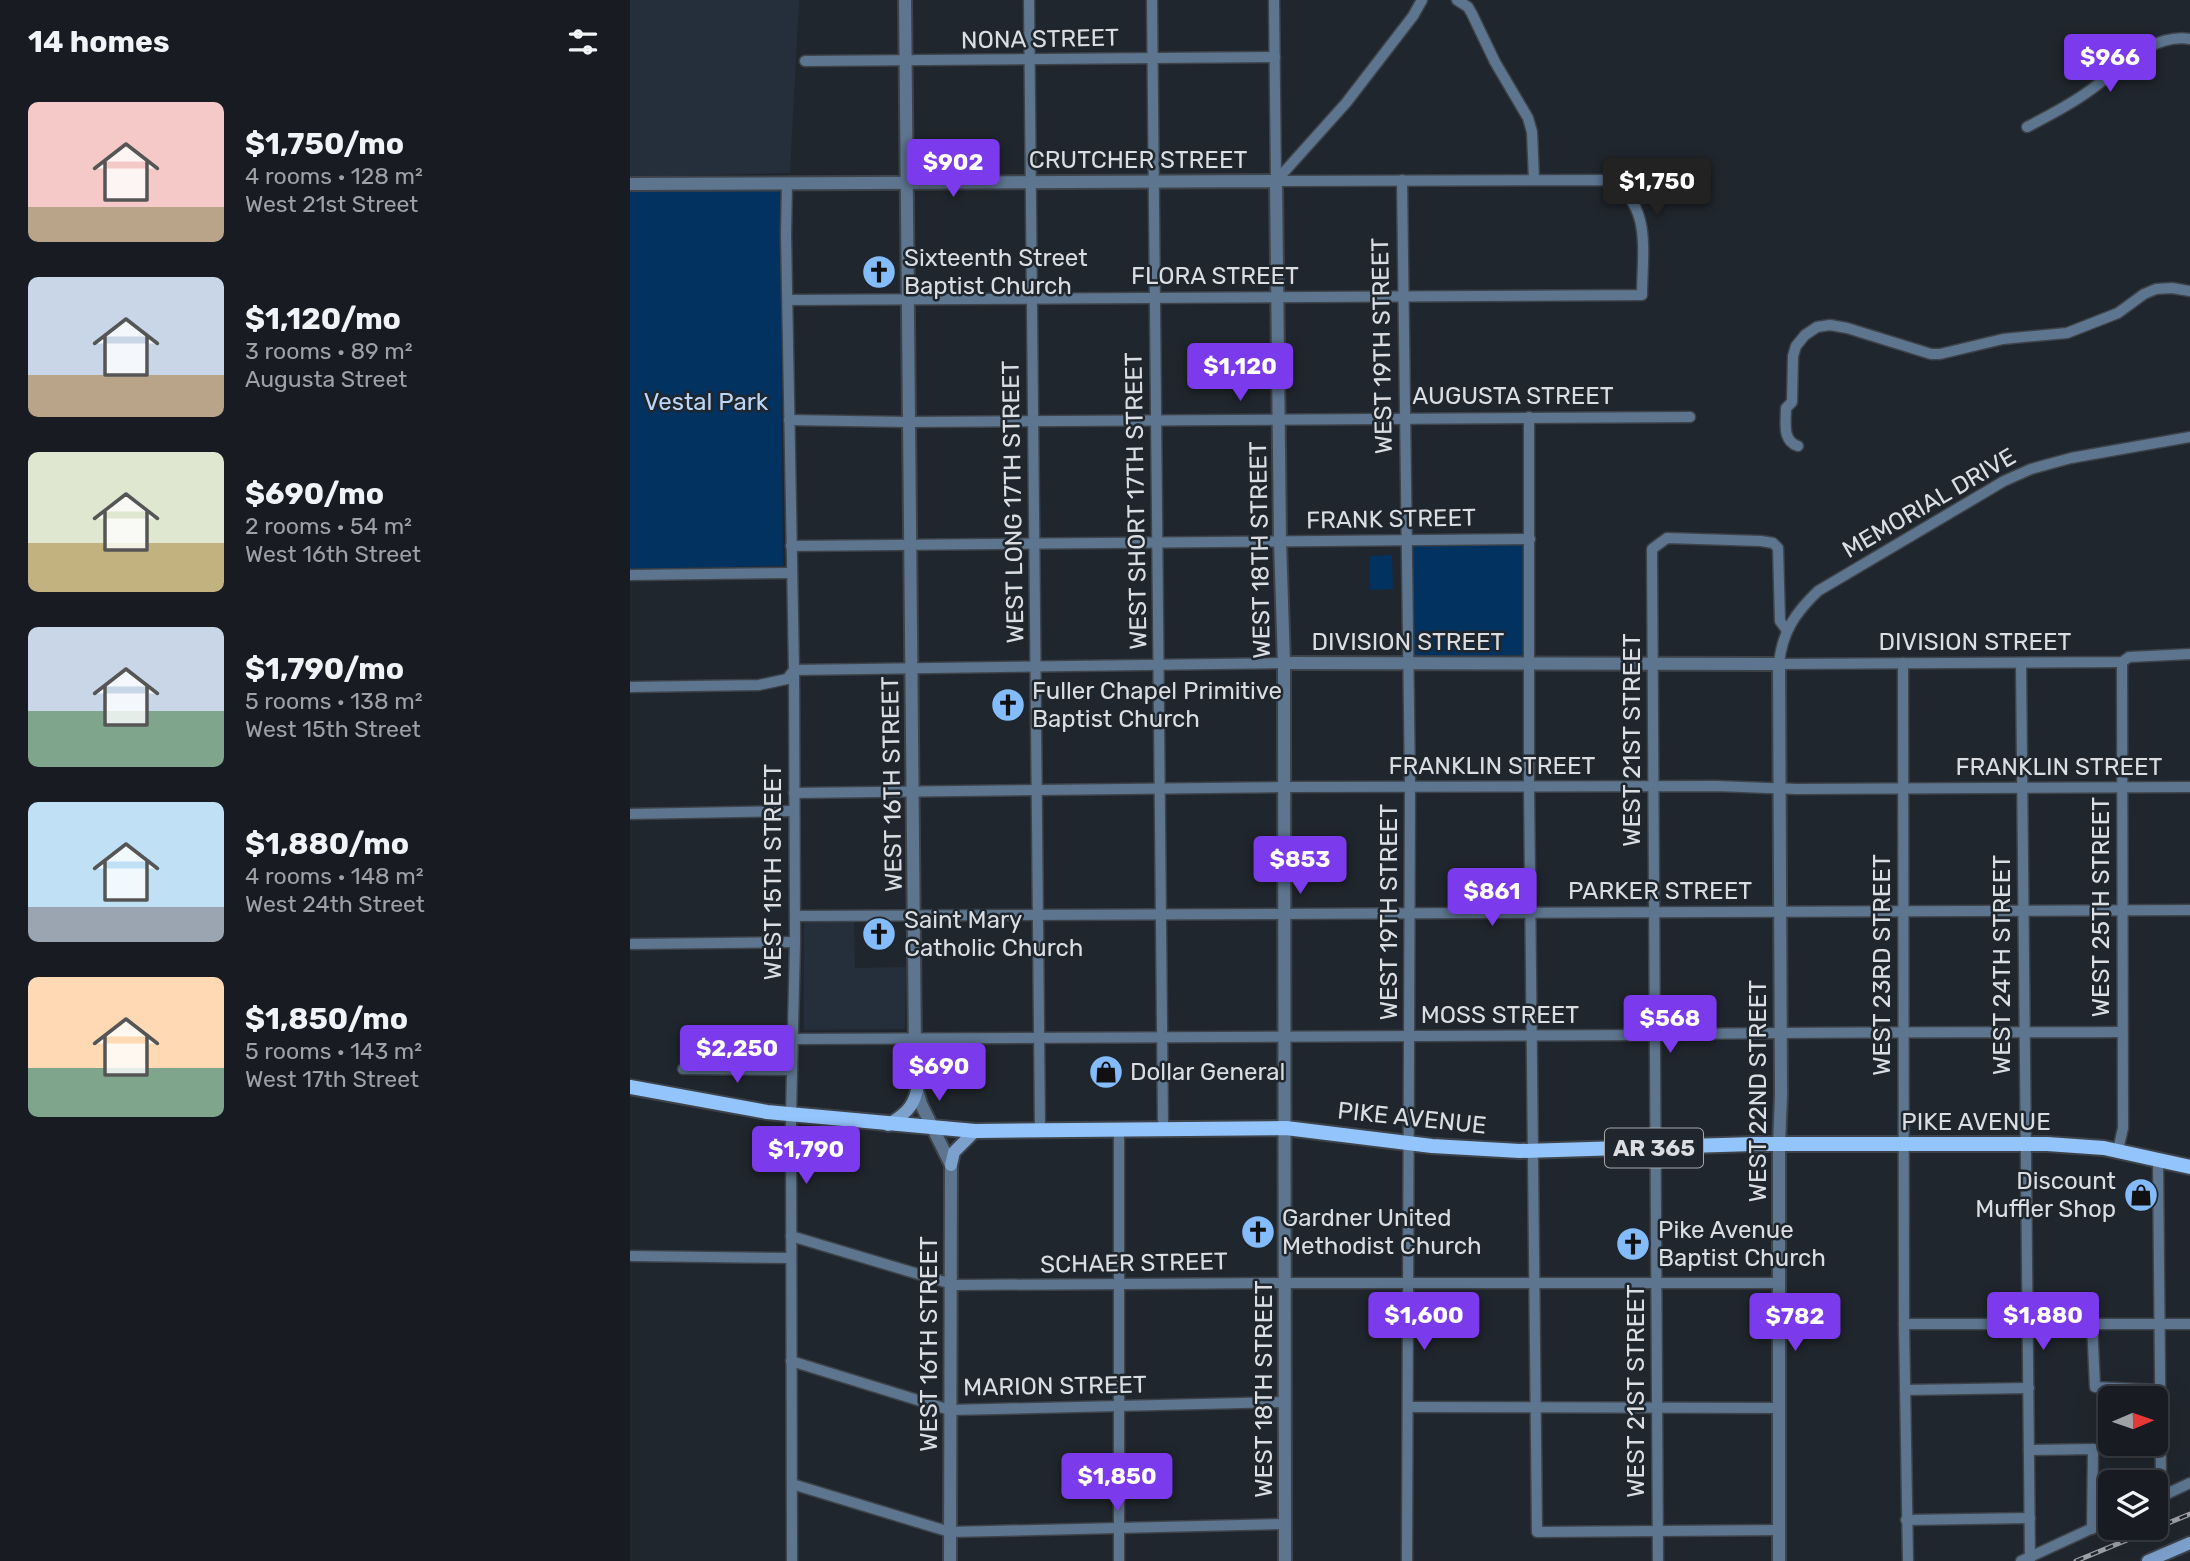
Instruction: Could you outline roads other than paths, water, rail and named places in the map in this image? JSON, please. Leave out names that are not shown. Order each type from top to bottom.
[{"type":"main road","name":"PIKE AVENUE","points":[[630,1087],[791,1115],[975,1131],[1286,1128],[1410,1144],[1476,1150],[1533,1151],[1779,1144],[2076,1145],[2118,1150],[2190,1167]]},
{"type":"main road","points":[[888,1125],[912,1107],[917,1090]]},
{"type":"main road","points":[[951,1165],[954,1152],[975,1131]]},
{"type":"main road","points":[[2148,1561],[2173,1556],[2190,1543]]},
{"type":"street","name":"WEST 16TH STREET","points":[[905,0],[915,1039],[917,1090],[921,1104],[951,1165],[950,1561]]},
{"type":"street","name":"WEST LONG 17TH STREET","points":[[1028,0],[1040,1129]]},
{"type":"street","name":"WEST SHORT 17TH STREET","points":[[1152,0],[1163,1128]]},
{"type":"street","name":"WEST 18TH STREET","points":[[1274,0],[1278,418],[1284,663],[1285,1561]]},
{"type":"street","points":[[1276,181],[1346,103],[1413,16],[1422,0]]},
{"type":"street","points":[[1457,0],[1468,6],[1495,62],[1528,118],[1532,132],[1534,179]]},
{"type":"street","points":[[2027,127],[2076,100],[2150,47],[2170,40],[2190,39]]},
{"type":"street","name":"NONA STREET","points":[[805,61],[1275,57]]},
{"type":"street","name":"CRUTCHER STREET","points":[[630,184],[1604,179],[1620,186],[1637,207],[1642,220],[1642,295]]},
{"type":"street","name":"WEST 19TH STREET","points":[[1402,180],[1410,787],[1407,1561]]},
{"type":"street","name":"WEST 15TH STREET","points":[[787,183],[795,916],[791,1115],[792,1561]]},
{"type":"street","points":[[1798,446],[1787,438],[1786,408],[1792,402],[1793,356],[1796,346],[1805,335],[1817,327],[1830,325],[1931,354],[1940,354],[2003,340],[2067,333],[2118,313],[2144,294],[2157,289],[2190,291]]},
{"type":"street","name":"FLORA STREET","points":[[788,300],[1642,295]]},
{"type":"street","points":[[1529,417],[1529,786],[1537,1532],[1779,1530]]},
{"type":"street","name":"AUGUSTA STREET","points":[[789,420],[909,422],[1690,417]]},
{"type":"street","name":"MEMORIAL DRIVE","points":[[1779,664],[1786,629],[1800,608],[1818,591],[2004,481],[2042,464],[2190,437]]},
{"type":"street","name":"WEST 21ST STREET","points":[[1658,1561],[1652,549],[1667,538],[1680,537],[1773,543],[1778,548],[1780,621],[1786,629]]},
{"type":"street","name":"FRANK STREET","points":[[791,546],[1530,539]]},
{"type":"street","points":[[630,575],[791,573]]},
{"type":"street","name":"DIVISION STREET","points":[[630,687],[759,685],[787,679],[794,670],[1284,663],[2122,663],[2129,657],[2190,654]]},
{"type":"street","name":"WEST 23RD STREET","points":[[1903,663],[1904,1324],[1908,1561]]},
{"type":"street","name":"WEST 24TH STREET","points":[[2021,663],[2030,1518],[2027,1560]]},
{"type":"street","name":"WEST 25TH STREET","points":[[2118,1150],[2123,1128],[2122,663]]},
{"type":"street","name":"WEST 22ND STREET","points":[[1779,664],[1779,1561]]},
{"type":"street","name":"FRANKLIN STREET","points":[[794,793],[1284,787],[2190,787]]},
{"type":"street","points":[[630,814],[794,811]]},
{"type":"street","name":"PARKER STREET","points":[[795,916],[2190,909]]},
{"type":"street","points":[[630,944],[795,942]]},
{"type":"street","name":"MOSS STREET","points":[[793,1040],[2122,1032]]},
{"type":"street","points":[[683,1069],[792,1070]]},
{"type":"street","points":[[1119,1128],[1119,1561]]},
{"type":"street","points":[[2158,1159],[2159,1386]]},
{"type":"street","name":"SCHAER STREET","points":[[791,1236],[951,1284],[1779,1283]]},
{"type":"street","points":[[630,1256],[791,1258]]},
{"type":"street","points":[[2092,1323],[2095,1387],[2098,1387]]},
{"type":"street","points":[[1904,1324],[2190,1324]]},
{"type":"street","name":"MARION STREET","points":[[791,1361],[950,1410],[1285,1402]]},
{"type":"street","points":[[1905,1390],[2028,1388]]},
{"type":"street","points":[[1409,1407],[1779,1408]]},
{"type":"street","points":[[2029,1450],[2093,1449],[2092,1529]]},
{"type":"street","points":[[2168,1493],[2190,1483]]},
{"type":"street","points":[[792,1484],[950,1532],[1285,1524]]},
{"type":"street","points":[[1906,1520],[2030,1518]]},
{"type":"street","points":[[2027,1560],[2098,1526]]},
{"type":"railway","points":[[2076,1561],[2190,1514]]},
{"type":"place","name":"Sixteenth Street Baptist Church","points":[[879,272]]},
{"type":"place","name":"Fuller Chapel Primitive Baptist Church","points":[[1008,705]]},
{"type":"place","name":"Saint Mary Catholic Church","points":[[879,934]]},
{"type":"place","name":"Dollar General","points":[[1106,1072]]},
{"type":"place","name":"Discount Muffler Shop","points":[[2141,1195]]},
{"type":"place","name":"Gardner United Methodist Church","points":[[1258,1232]]},
{"type":"place","name":"Pike Avenue Baptist Church","points":[[1633,1244]]},
{"type":"park label","name":"Vestal Park","points":[[706,402]]}]
